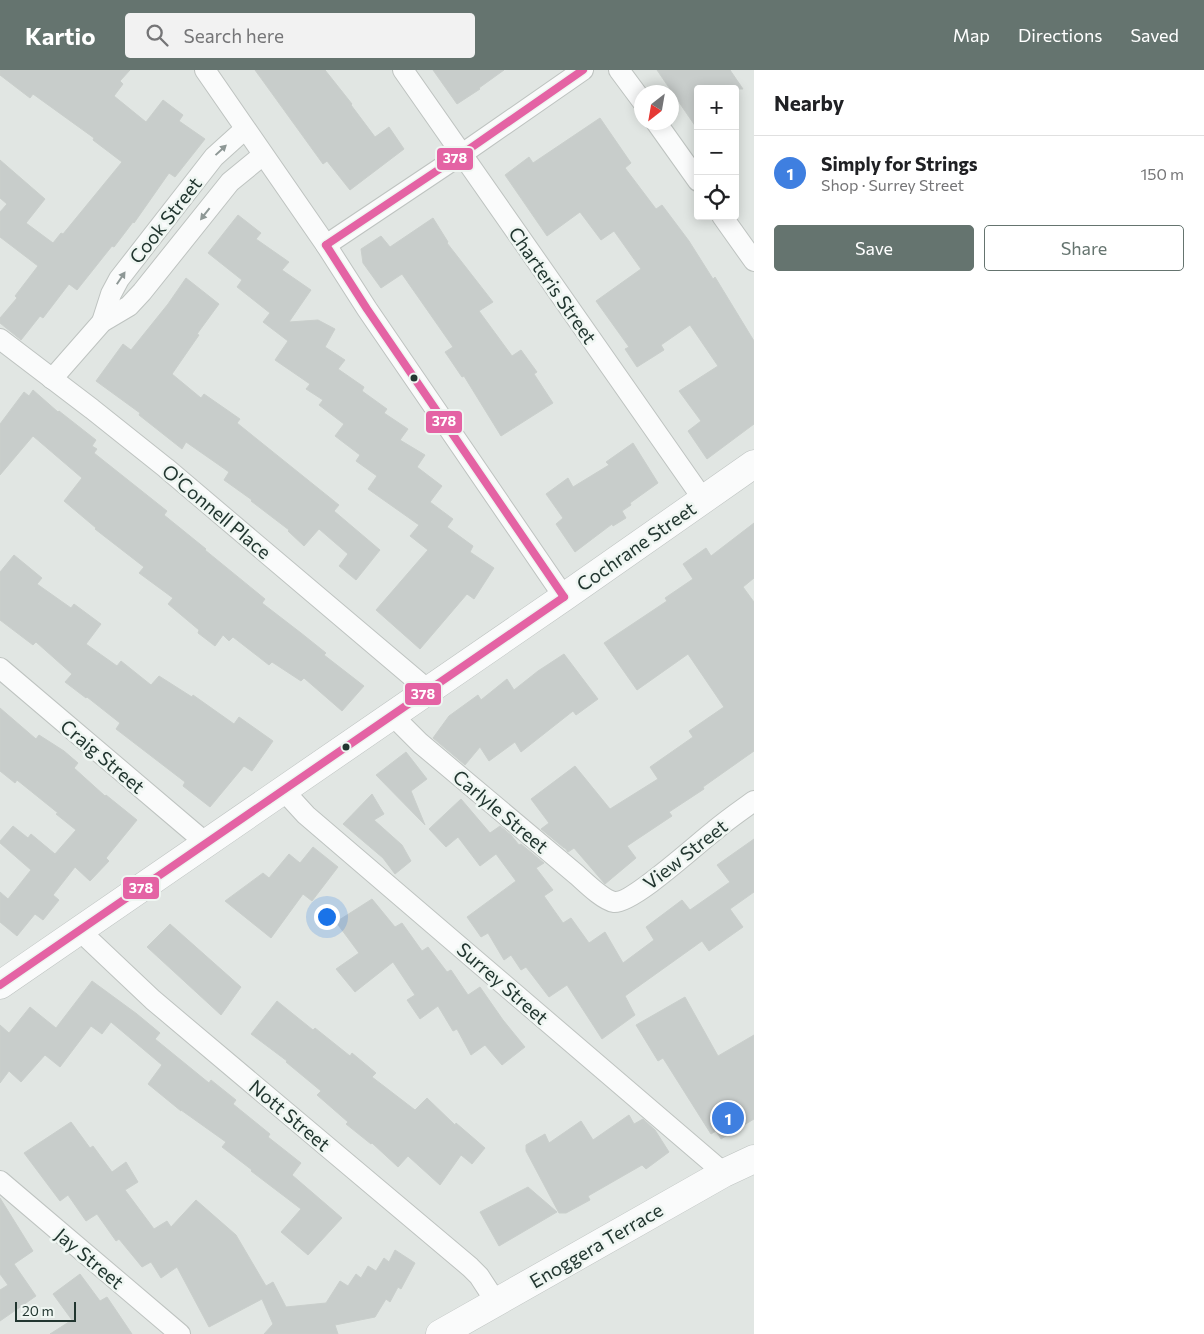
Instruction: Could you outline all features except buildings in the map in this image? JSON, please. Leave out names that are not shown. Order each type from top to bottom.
[{"type":"street","points":[[205,70],[564,597]]},
{"type":"street","name":"Charteris Street","points":[[403,70],[703,499]]},
{"type":"street","points":[[326,245],[462,154],[582,70]]},
{"type":"street","points":[[619,70],[634,91]]},
{"type":"street","name":"Cook Street","points":[[102,322],[111,294],[119,280],[214,157],[246,128]]},
{"type":"street","points":[[662,130],[694,175]]},
{"type":"street","name":"Cook Street","points":[[52,379],[102,322],[129,306],[230,182],[263,155]]},
{"type":"street","points":[[725,220],[754,261]]},
{"type":"street","name":"O'Connell Place","points":[[3,347],[52,379],[166,468],[428,690]]},
{"type":"street","name":"Cochrane Street","points":[[0,985],[284,791],[754,464]]},
{"type":"street","name":"Craig Street","points":[[2,672],[206,843]]},
{"type":"street","name":"Carlyle Street","points":[[392,715],[420,743],[562,863],[603,897],[614,902]]},
{"type":"street","name":"Surrey Street","points":[[284,791],[306,815],[724,1173]]},
{"type":"street","name":"View Street","points":[[614,902],[623,900],[666,871],[732,816],[754,801]]},
{"type":"street","name":"Nott Street","points":[[80,931],[154,1000],[470,1267],[479,1276],[496,1302]]},
{"type":"street","name":"Enoggera Terrace","points":[[440,1334],[724,1173],[754,1159]]},
{"type":"street","name":"Jay Street","points":[[0,1181],[180,1334]]},
{"type":"transit line","name":"378","points":[[326,245],[583,70]]},
{"type":"transit line","name":"378","points":[[326,245],[367,309],[564,597]]},
{"type":"transit line","name":"378","points":[[0,985],[564,597]]},
{"type":"place","name":"Simply for Strings","points":[[728,1118]]}]
